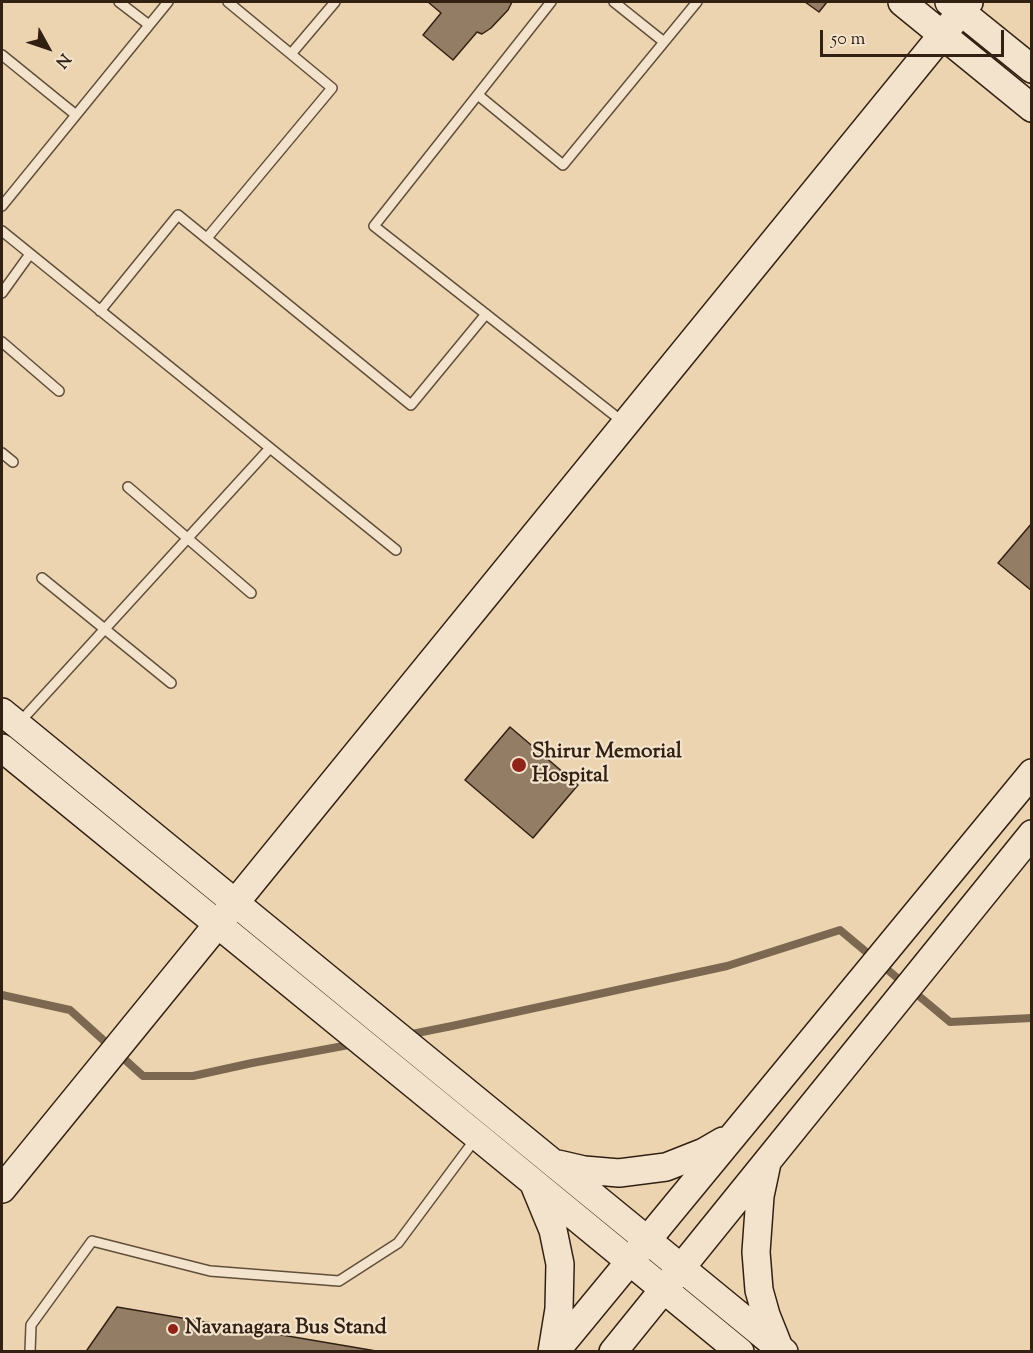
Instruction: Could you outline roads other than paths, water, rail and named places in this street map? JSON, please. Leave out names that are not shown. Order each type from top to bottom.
[{"type":"street","points":[[902,2],[1032,108]]},
{"type":"street","points":[[2,1189],[942,34],[960,5],[1032,69]]},
{"type":"street","points":[[9,718],[781,1349]]},
{"type":"street","points":[[2,748],[740,1352]]},
{"type":"street","points":[[554,1352],[1032,773]]},
{"type":"street","points":[[613,1352],[1032,834]]},
{"type":"street","points":[[554,1163],[584,1170],[619,1173],[666,1167],[704,1152],[735,1134]]},
{"type":"street","points":[[768,1159],[760,1196],[756,1252],[759,1290],[766,1315],[781,1349]]},
{"type":"street","points":[[533,1182],[553,1230],[560,1264],[554,1352]]},
{"type":"lane","points":[[119,2],[149,26]]},
{"type":"lane","points":[[2,206],[168,2]]},
{"type":"lane","points":[[207,238],[332,88],[228,2]]},
{"type":"lane","points":[[291,54],[335,2]]},
{"type":"lane","points":[[551,2],[374,226],[625,423]]},
{"type":"lane","points":[[614,2],[664,42]]},
{"type":"lane","points":[[478,95],[563,165],[697,2]]},
{"type":"lane","points":[[2,55],[76,114]]},
{"type":"lane","points":[[100,311],[178,215],[411,405],[486,314]]},
{"type":"lane","points":[[2,231],[396,550]]},
{"type":"lane","points":[[2,293],[30,254]]},
{"type":"lane","points":[[2,342],[59,391]]},
{"type":"lane","points":[[9,718],[105,629],[270,448]]},
{"type":"lane","points":[[2,453],[13,462]]},
{"type":"lane","points":[[128,487],[251,593]]},
{"type":"lane","points":[[42,578],[171,683]]},
{"type":"lane","points":[[30,1352],[31,1325],[92,1241],[210,1271],[339,1281],[398,1243],[477,1136]]},
{"type":"waterway","points":[[407,1035],[727,966],[840,930],[950,1022],[1032,1018]]},
{"type":"waterway","points":[[2,995],[70,1010],[143,1076],[193,1076],[354,1044]]},
{"type":"place","name":"Shirur Memorial Hospital","points":[[519,765]]},
{"type":"place","name":"Navanagara Bus Stand","points":[[173,1329]]}]
